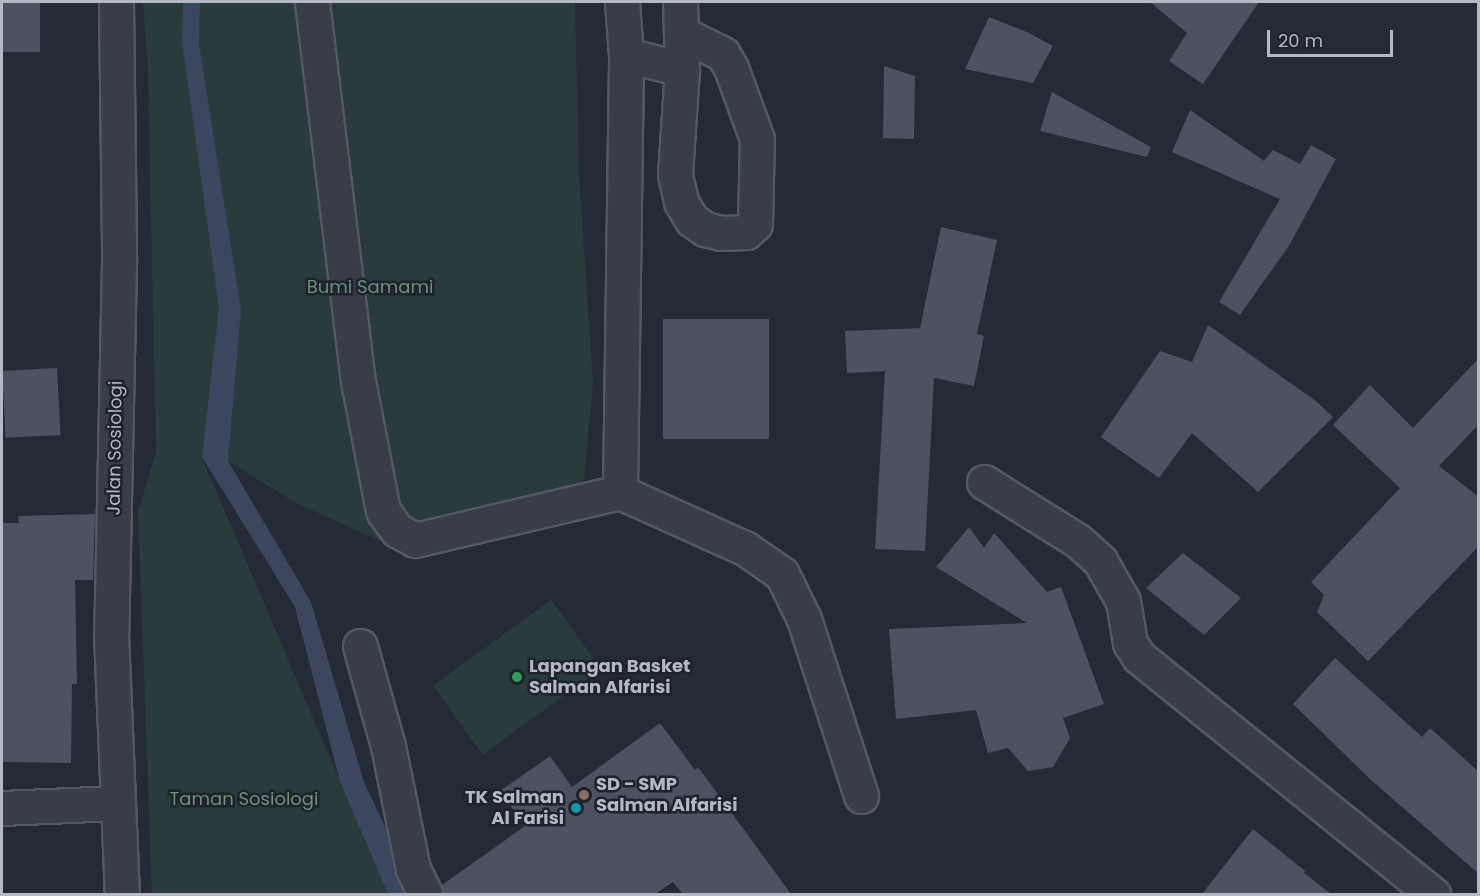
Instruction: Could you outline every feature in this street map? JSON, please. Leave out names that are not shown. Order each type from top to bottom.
[{"type":"street","name":"Jalan Sosiologi","points":[[116,2],[119,263],[111,635],[122,894]]},
{"type":"street","points":[[312,2],[358,381],[383,511],[397,530],[415,540],[620,492],[746,549],[782,574],[804,619],[861,796]]},
{"type":"street","points":[[620,492],[626,55],[622,2]]},
{"type":"street","points":[[681,17],[723,54],[731,68],[758,139],[758,207],[755,224],[746,232],[721,233],[705,230],[692,220],[681,202],[675,176],[682,69],[681,17]]},
{"type":"street","points":[[626,55],[682,69]]},
{"type":"street","points":[[984,482],[1078,541],[1100,561],[1123,601],[1130,643],[1139,657],[1433,894]]},
{"type":"street","points":[[360,646],[388,746],[413,869],[425,894]]},
{"type":"street","points":[[2,808],[118,803]]},
{"type":"green space","name":"Bumi Samami","points":[[143,2],[575,2],[579,175],[593,383],[584,479],[559,515],[497,541],[385,543],[296,503],[228,461],[202,458],[388,894],[152,894],[138,512],[156,452],[148,72]]},
{"type":"green space","name":"Lapangan Basket Salman Alfarisi","points":[[551,600],[601,669],[483,755],[433,686]]},
{"type":"water","points":[[183,2],[200,2],[199,44],[241,310],[228,461],[311,602],[364,782],[417,894],[388,894],[340,782],[295,607],[202,457],[219,308],[182,42]]},
{"type":"building","points":[[2,2],[40,2],[40,52],[2,52]]},
{"type":"building","points":[[1150,2],[1259,2],[1203,84],[1169,61],[1187,33]]},
{"type":"building","points":[[989,17],[1029,33],[1053,46],[1033,83],[965,69]]},
{"type":"building","points":[[884,66],[915,76],[914,139],[883,138]]},
{"type":"building","points":[[1052,92],[1151,147],[1147,157],[1040,131]]},
{"type":"building","points":[[1190,110],[1264,161],[1273,150],[1300,164],[1311,145],[1336,159],[1290,244],[1240,315],[1219,302],[1280,199],[1172,152]]},
{"type":"building","points":[[941,227],[997,240],[977,334],[984,336],[974,386],[934,378],[925,551],[875,549],[885,371],[847,373],[845,331],[920,328]]},
{"type":"building","points":[[663,319],[769,319],[769,439],[663,439]]},
{"type":"building","points":[[1208,325],[1316,401],[1333,417],[1258,492],[1192,433],[1159,478],[1101,437],[1160,351],[1192,362]]},
{"type":"building","points":[[1479,358],[1479,424],[1439,466],[1479,497],[1479,546],[1368,661],[1317,612],[1324,595],[1311,582],[1400,488],[1333,425],[1370,385],[1413,428]]},
{"type":"building","points":[[57,368],[61,435],[6,438],[2,371]]},
{"type":"building","points":[[95,514],[93,580],[75,580],[77,684],[72,684],[71,763],[2,762],[2,523],[19,523],[18,516]]},
{"type":"building","points":[[969,527],[984,548],[994,533],[1047,592],[1061,587],[1104,704],[1063,718],[1070,738],[1053,767],[1028,771],[1008,748],[988,753],[976,710],[896,719],[889,629],[1027,623],[936,567]]},
{"type":"building","points":[[1183,553],[1241,598],[1204,635],[1146,588]]},
{"type":"building","points":[[1335,658],[1422,737],[1430,728],[1479,772],[1479,874],[1371,780],[1293,704]]},
{"type":"building","points":[[660,723],[695,770],[698,767],[791,894],[683,894],[673,882],[655,894],[444,894],[442,885],[525,826],[500,791],[550,756],[572,787]]},
{"type":"building","points":[[1253,829],[1305,871],[1304,873],[1331,894],[1202,894]]},
{"type":"place","name":"Lapangan Basket Salman Alfarisi","points":[[517,677]]},
{"type":"place","name":"SD - SMP Salman Alfarisi","points":[[584,795]]},
{"type":"place","name":"TK Salman Al Farisi","points":[[576,808]]},
{"type":"park label","name":"Taman Sosiologi","points":[[244,799]]}]
